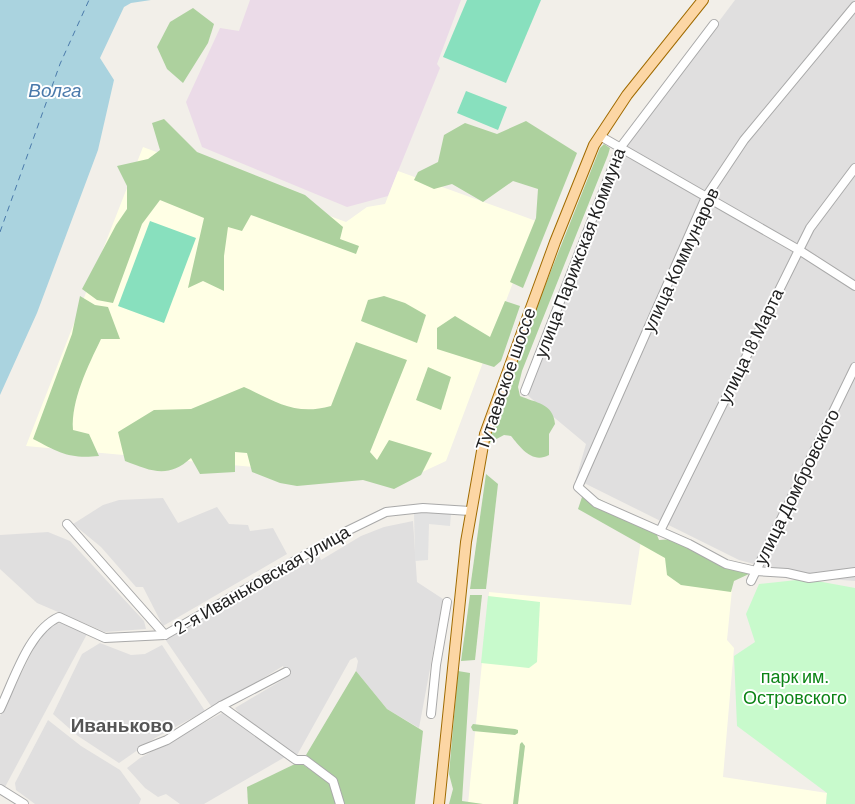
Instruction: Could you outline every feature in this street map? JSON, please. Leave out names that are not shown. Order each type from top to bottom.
[{"type":"main road","name":"Тутаевское шоссе","points":[[439,804],[470,512],[485,434],[555,242],[600,136],[627,95],[703,0]]},
{"type":"street","name":"улица Коммунаров","points":[[660,532],[596,503],[578,487],[706,197],[744,140],[855,6]]},
{"type":"street","name":"улица Парижская Коммуна","points":[[526,391],[620,148],[714,24]]},
{"type":"street","points":[[600,136],[798,250],[855,286]]},
{"type":"street","name":"улица 18 Марта","points":[[660,532],[798,250],[810,228],[855,168]]},
{"type":"street","name":"улица Домбровского","points":[[751,581],[855,367]]},
{"type":"street","name":"2-я Иваньковская улица","points":[[0,709],[34,638],[47,622],[59,617],[105,638],[166,635],[347,531],[386,512],[423,508],[470,512]]},
{"type":"street","points":[[67,524],[166,635]]},
{"type":"street","points":[[660,532],[726,564],[756,571],[787,573],[809,578],[855,572]]},
{"type":"street","points":[[431,714],[436,665],[447,602]]},
{"type":"street","points":[[436,665],[453,668]]},
{"type":"street","points":[[142,750],[167,740],[221,706],[286,672]]},
{"type":"street","points":[[221,706],[296,760],[306,760],[333,780],[340,804]]},
{"type":"street","points":[[0,789],[24,804]]},
{"type":"shaded area","points":[[250,0],[461,0],[437,64],[440,68],[388,196],[347,207],[202,147],[186,102],[220,28],[239,31]]},
{"type":"shaded area","points":[[735,0],[855,0],[855,581],[803,577],[739,560],[576,479],[586,444],[526,394],[626,145]]},
{"type":"shaded area","points":[[143,147],[346,222],[367,207],[385,204],[398,171],[536,221],[446,461],[403,481],[26,446]]},
{"type":"shaded area","points":[[163,498],[178,523],[217,507],[229,524],[248,525],[250,531],[273,528],[287,554],[163,626],[143,587],[136,587],[101,547],[73,524],[103,505],[119,500]]},
{"type":"shaded area","points":[[414,512],[451,514],[450,526],[429,524],[428,560],[415,561]]},
{"type":"shaded area","points":[[413,521],[417,582],[443,599],[419,728],[387,709],[356,671],[358,661],[356,657],[350,660],[296,757],[246,722],[235,708],[289,676],[283,666],[213,709],[165,639],[319,555],[321,560],[361,536],[384,527]]},
{"type":"shaded area","points":[[48,532],[70,541],[144,621],[146,629],[105,632],[37,603],[0,569],[0,535]]},
{"type":"shaded area","points":[[641,540],[733,579],[727,640],[734,648],[723,777],[827,793],[826,804],[468,804],[489,592],[631,605]]},
{"type":"shaded area","points":[[64,622],[87,634],[5,787],[0,785],[0,716],[41,634],[53,625]]},
{"type":"shaded area","points":[[100,643],[131,655],[145,654],[162,645],[205,711],[155,738],[119,763],[78,736],[53,714],[82,654]]},
{"type":"shaded area","points":[[224,712],[285,757],[204,804],[180,804],[166,794],[158,797],[145,788],[127,768],[140,758]]},
{"type":"shaded area","points":[[48,720],[81,746],[120,770],[141,799],[139,804],[35,804],[16,790],[15,783]]},
{"type":"green space","points":[[467,0],[541,0],[506,83],[443,57]]},
{"type":"green space","points":[[193,8],[214,24],[208,43],[183,83],[167,69],[157,47],[170,22]]},
{"type":"green space","points":[[466,91],[507,107],[498,130],[457,113]]},
{"type":"green space","points":[[164,119],[197,152],[305,195],[343,227],[340,239],[359,246],[356,254],[251,215],[242,231],[228,227],[224,256],[224,291],[203,281],[188,288],[204,218],[160,200],[142,224],[113,303],[97,300],[82,289],[116,225],[127,209],[127,186],[117,166],[148,159],[160,150],[152,123]]},
{"type":"green space","points":[[526,121],[577,153],[523,288],[510,282],[536,218],[538,189],[513,181],[483,202],[452,184],[434,189],[414,180],[418,172],[438,162],[444,135],[465,123],[497,134]]},
{"type":"green space","points":[[604,144],[610,148],[608,155],[522,371],[518,387],[520,396],[543,405],[554,417],[555,424],[549,434],[549,455],[537,458],[527,453],[511,436],[504,435],[489,443],[489,434],[507,381],[600,148]]},
{"type":"green space","points":[[150,221],[196,238],[164,323],[118,306]]},
{"type":"green space","points":[[80,296],[95,305],[108,307],[120,339],[101,339],[81,383],[75,407],[73,430],[89,434],[99,456],[89,457],[65,454],[33,439],[72,334]]},
{"type":"green space","points":[[384,296],[405,303],[426,315],[417,343],[361,321],[368,300]]},
{"type":"green space","points":[[505,301],[520,306],[501,361],[494,367],[437,349],[437,328],[455,316],[490,337]]},
{"type":"green space","points":[[356,342],[407,360],[370,452],[377,460],[389,440],[432,453],[421,475],[394,489],[363,480],[297,486],[280,483],[252,472],[247,453],[235,452],[235,472],[200,474],[191,458],[183,465],[167,471],[151,470],[125,461],[118,432],[154,410],[191,409],[244,387],[286,406],[318,409],[331,406]]},
{"type":"green space","points":[[428,367],[451,377],[441,410],[416,400]]},
{"type":"green space","points":[[486,474],[498,484],[486,589],[470,589]]},
{"type":"green space","points":[[584,491],[654,528],[659,540],[674,539],[726,564],[738,562],[746,567],[749,574],[734,581],[731,592],[681,585],[667,575],[665,558],[578,509]]},
{"type":"green space","name":"парк им. Островского","points":[[806,579],[855,588],[855,804],[826,804],[827,793],[737,726],[734,656],[755,642],[746,614],[759,584]]},
{"type":"green space","points":[[470,595],[482,595],[475,660],[461,661]]},
{"type":"green space","points":[[488,596],[540,602],[537,662],[529,668],[481,663]]},
{"type":"green space","points":[[356,671],[387,709],[423,731],[415,804],[343,804],[336,779],[306,755]]},
{"type":"green space","points":[[458,671],[470,673],[462,801],[483,804],[449,804],[453,789],[449,774]]},
{"type":"green space","points":[[473,724],[515,729],[518,730],[518,733],[515,735],[473,731],[471,727]]},
{"type":"green space","points":[[522,742],[525,746],[518,804],[513,804],[520,744]]},
{"type":"green space","points":[[299,762],[330,783],[337,804],[248,804],[247,787]]},
{"type":"water","name":"Волга","points":[[0,0],[151,0],[131,3],[124,7],[100,58],[114,80],[98,150],[37,313],[0,395]]},
{"type":"ferry route","points":[[0,232],[60,64],[89,0]]},
{"type":"district","name":"Иваньково","points":[[122,725]]}]
